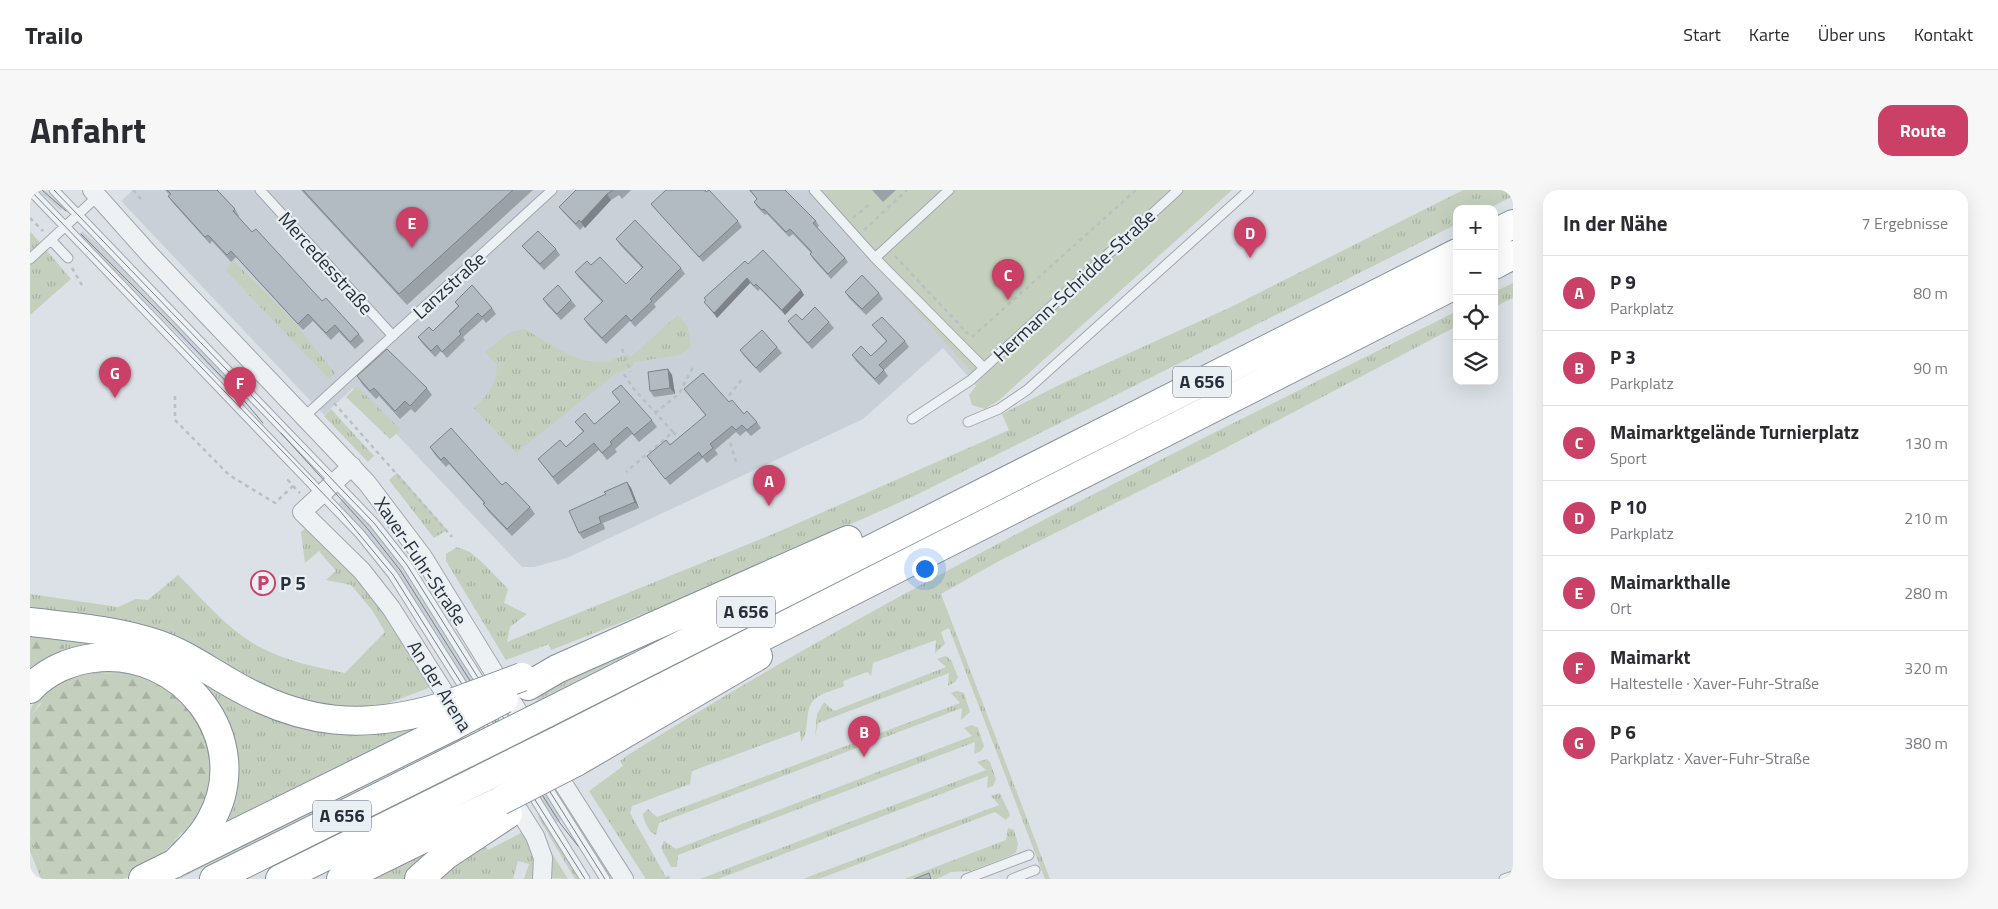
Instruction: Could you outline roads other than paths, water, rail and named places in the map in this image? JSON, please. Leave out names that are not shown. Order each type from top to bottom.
[{"type":"highway","points":[[1498,232],[1513,224]]},
{"type":"highway","name":"A 656","points":[[214,879],[470,752],[1453,255]]},
{"type":"highway","points":[[1498,263],[1513,255]]},
{"type":"highway","name":"A 656","points":[[280,879],[561,739],[876,577],[1453,286]]},
{"type":"highway","points":[[143,879],[447,716],[781,572],[889,521],[946,511]]},
{"type":"highway","points":[[341,879],[504,807],[665,720],[689,697],[816,623],[876,577]]},
{"type":"highway","points":[[30,622],[121,634],[158,644],[188,658],[264,702],[311,717],[338,722],[358,722],[447,716]]},
{"type":"highway","points":[[30,690],[37,682],[62,667],[79,660],[109,656],[138,659],[160,668],[180,680],[202,702],[216,728],[222,753],[224,780],[211,820],[190,848],[174,864]]},
{"type":"highway","points":[[420,879],[504,807]]},
{"type":"street","name":"Xaver-Fuhr-Straße","points":[[97,192],[150,255],[352,466],[396,520],[423,557],[624,879]]},
{"type":"street","points":[[329,487],[352,466]]},
{"type":"street","name":"An der Arena","points":[[329,487],[302,512],[362,572],[391,608],[541,847],[544,866],[542,879]]},
{"type":"lane","points":[[30,190],[300,469],[329,487],[374,522],[407,565],[532,763]]},
{"type":"lane","points":[[54,190],[329,487],[360,534],[393,575],[518,772]]},
{"type":"lane","name":"Mercedesstraße","points":[[260,190],[393,336]]},
{"type":"lane","name":"Lanzstraße","points":[[305,416],[552,190]]},
{"type":"lane","points":[[814,190],[875,258],[984,368]]},
{"type":"lane","points":[[875,258],[950,190]]},
{"type":"lane","name":"Hermann-Schridde-Straße","points":[[912,419],[971,380],[1178,190]]},
{"type":"lane","points":[[968,422],[999,409],[1027,390],[1249,190]]},
{"type":"lane","points":[[30,259],[77,215],[97,192]]},
{"type":"lane","points":[[51,240],[69,259]]},
{"type":"lane","points":[[537,772],[605,879]]},
{"type":"lane","points":[[523,780],[585,879]]},
{"type":"lane","points":[[966,879],[1029,855]]},
{"type":"lane","points":[[1012,879],[1035,870]]},
{"type":"lane","points":[[1504,879],[1513,876]]},
{"type":"tram line","points":[[30,190],[340,511],[393,575],[585,879]]},
{"type":"tram line","points":[[42,190],[66,211]]},
{"type":"tram line","points":[[54,190],[374,523],[407,565],[605,879]]},
{"type":"tram line","points":[[81,234],[172,325],[240,396],[263,423]]},
{"type":"tram line","points":[[281,433],[367,528],[400,570],[560,823],[578,846]]},
{"type":"place","name":"Maimarkthalle","points":[[412,248]]},
{"type":"place","name":"P 10","points":[[1250,258]]},
{"type":"place","name":"Maimarktgelände Turnierplatz","points":[[1008,300]]},
{"type":"place","name":"P 6","points":[[115,398]]},
{"type":"place","name":"Maimarkt","points":[[240,408]]},
{"type":"place","name":"P 9","points":[[769,506]]},
{"type":"place","name":"P 5","points":[[263,583]]},
{"type":"place","name":"P 3","points":[[864,757]]}]
